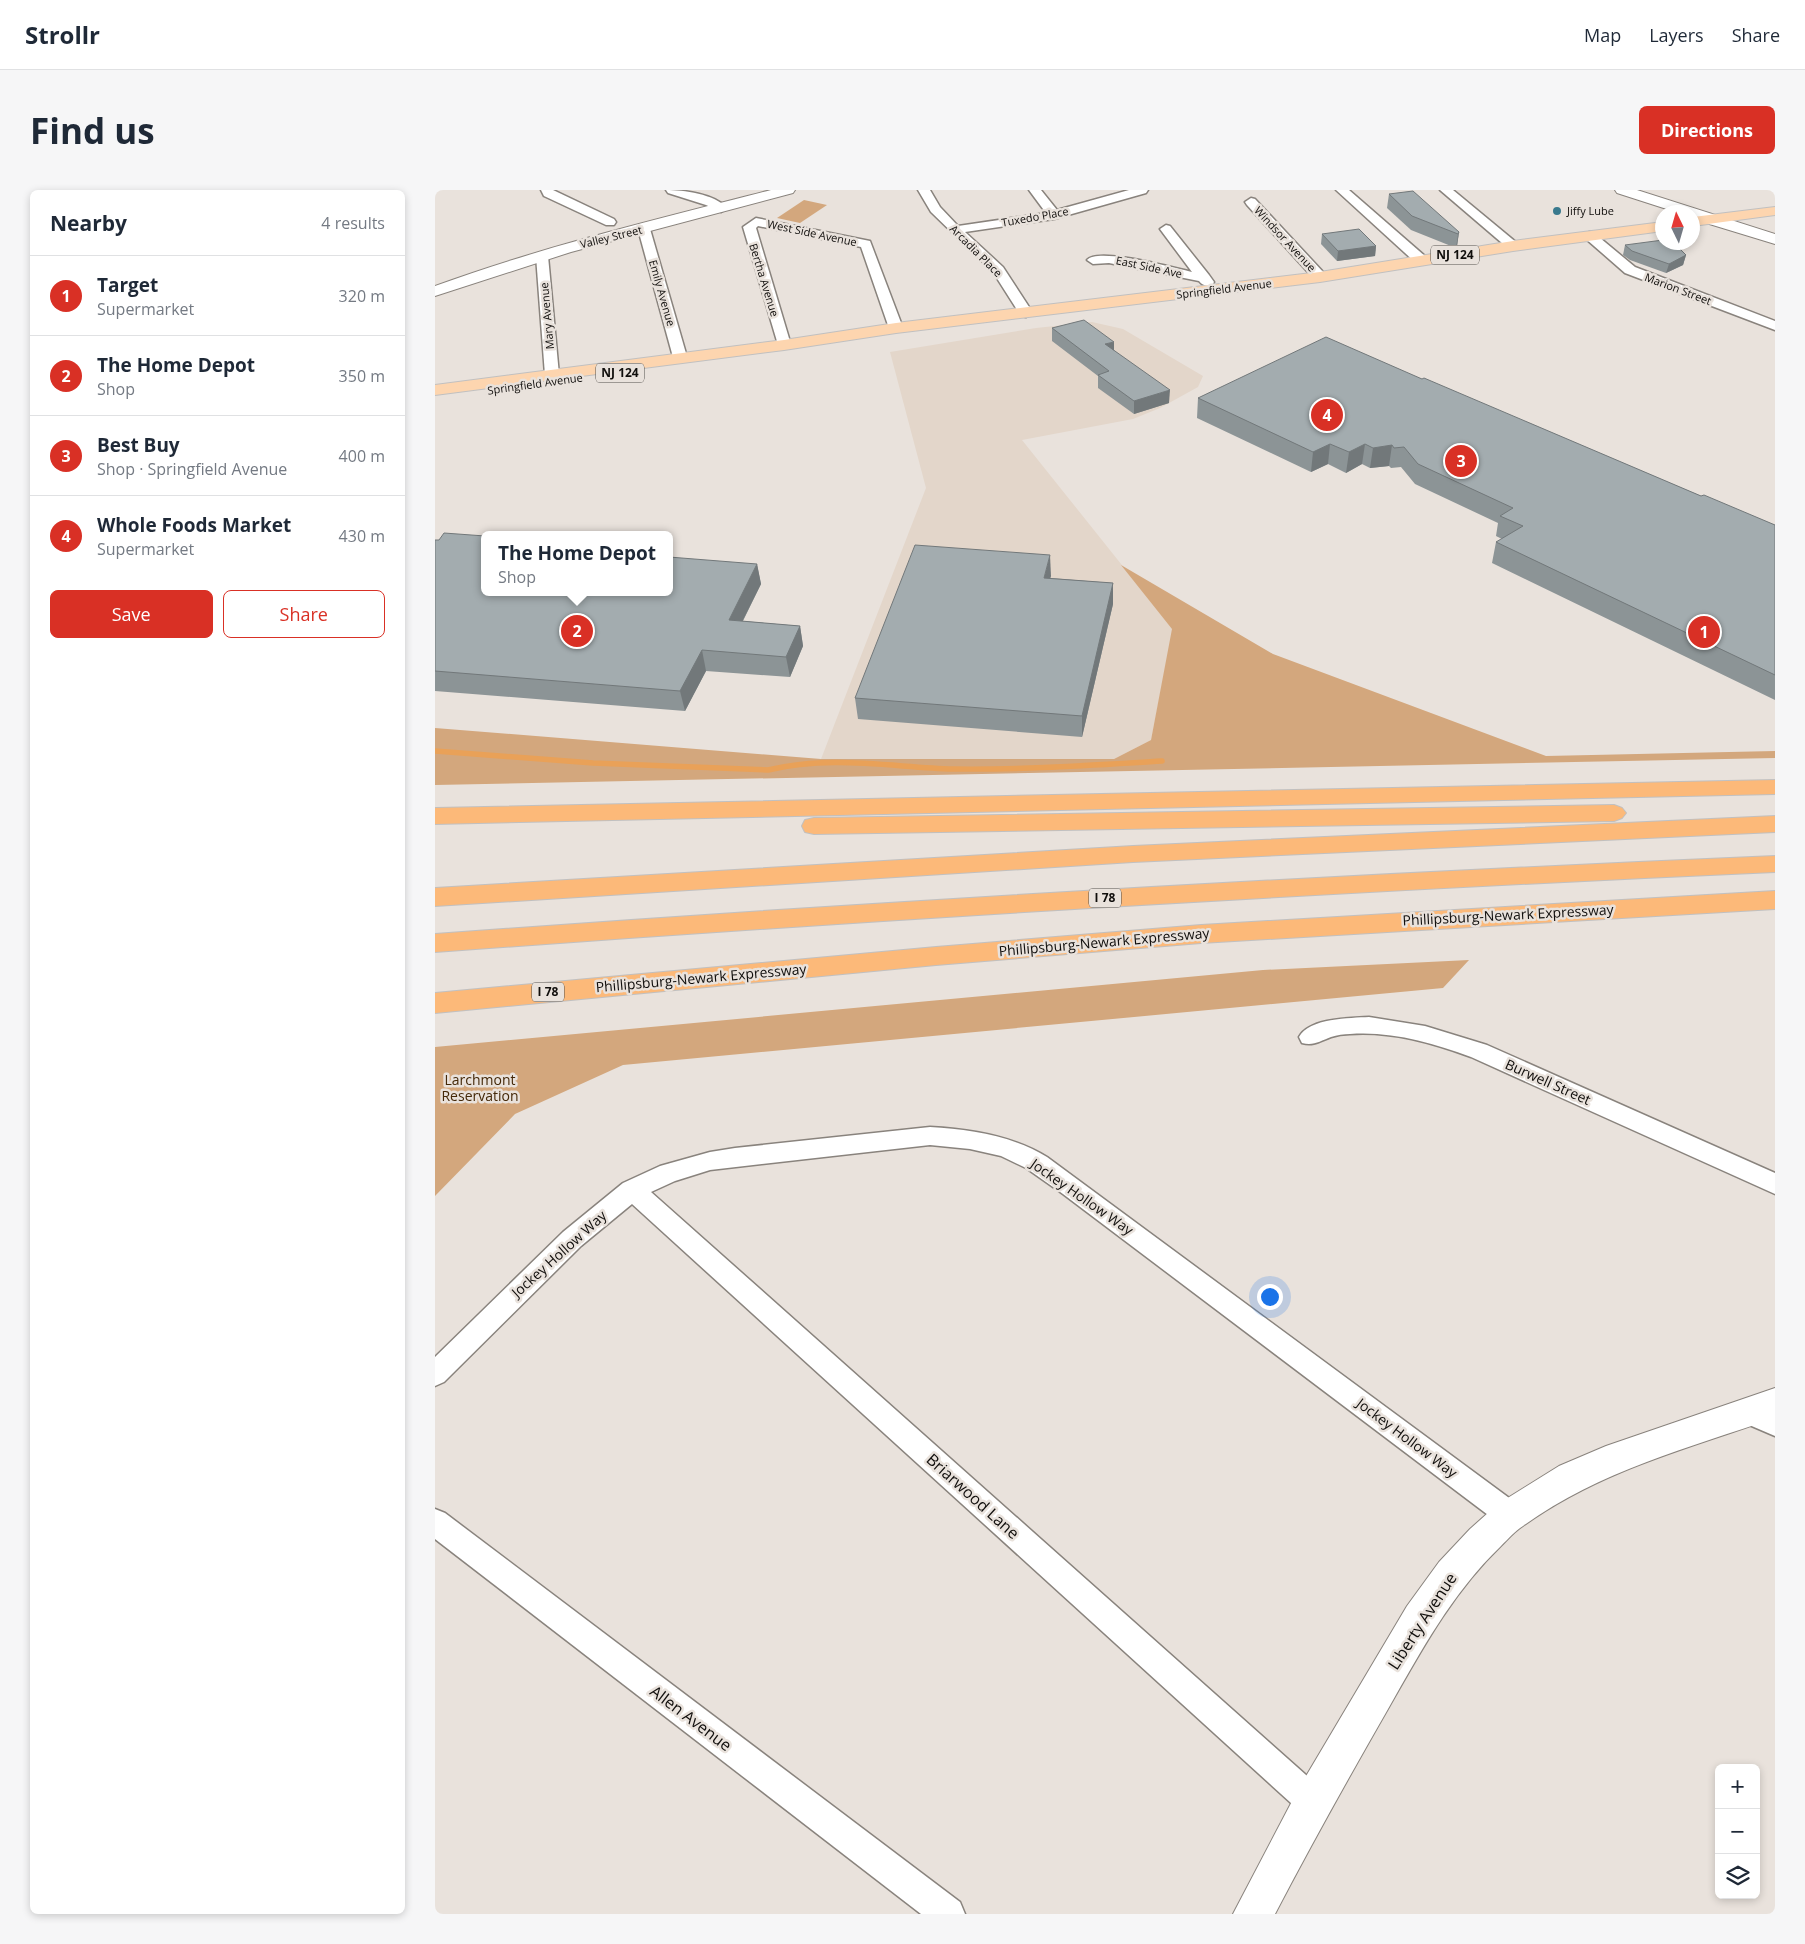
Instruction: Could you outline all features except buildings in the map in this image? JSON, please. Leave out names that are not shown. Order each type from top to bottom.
[{"type":"highway","points":[[444,816],[1775,787]]},
{"type":"highway","points":[[444,816],[639,826],[825,826],[1775,810]]},
{"type":"highway","points":[[435,897],[1123,855],[1775,824]]},
{"type":"highway","name":"I 78","points":[[435,943],[743,921],[1287,887],[1775,864]]},
{"type":"highway","name":"Phillipsburg-Newark Expressway","points":[[435,1003],[661,981],[1201,934],[1775,900]]},
{"type":"highway","points":[[435,986],[661,981]]},
{"type":"main road","points":[[1700,221],[1775,211]]},
{"type":"main road","name":"Springfield Avenue","points":[[435,390],[784,345],[896,328],[1026,313],[1209,285],[1320,277],[1513,246],[1655,227]]},
{"type":"main road","name":"Springfield Avenue","points":[[435,398],[718,359],[784,345]]},
{"type":"street","points":[[547,190],[548,193],[610,222]]},
{"type":"street","points":[[672,190],[710,202],[721,208]]},
{"type":"street","name":"Valley Street","points":[[435,292],[542,256],[788,190]]},
{"type":"street","name":"Arcadia Place","points":[[924,190],[935,209],[998,270],[1026,313]]},
{"type":"street","points":[[1035,190],[1054,215]]},
{"type":"street","name":"Tuxedo Place","points":[[955,230],[1054,215],[1142,190]]},
{"type":"street","points":[[1342,190],[1421,260]]},
{"type":"street","points":[[1446,190],[1513,246]]},
{"type":"street","points":[[1622,190],[1667,205]]},
{"type":"street","name":"Windsor Avenue","points":[[1251,202],[1320,277]]},
{"type":"street","points":[[1700,216],[1775,239]]},
{"type":"street","name":"West Side Avenue","points":[[759,222],[866,244],[896,328]]},
{"type":"street","name":"Bertha Avenue","points":[[759,222],[749,227],[784,345]]},
{"type":"street","name":"Emily Avenue","points":[[644,229],[680,357]]},
{"type":"street","points":[[1166,229],[1209,285]]},
{"type":"street","name":"Marion Street","points":[[1590,236],[1630,270],[1775,326]]},
{"type":"street","name":"Mary Avenue","points":[[542,256],[552,375]]},
{"type":"street","name":"East Side Ave","points":[[1093,260],[1109,259],[1209,285]]},
{"type":"street","name":"Burwell Street","points":[[1310,1036],[1330,1028],[1360,1027],[1402,1030],[1454,1042],[1479,1051],[1775,1184]]},
{"type":"street","name":"Jockey Hollow Way","points":[[435,1374],[571,1239],[632,1190],[668,1173],[710,1161],[930,1136],[988,1142],[1035,1162],[1072,1187],[1509,1515]]},
{"type":"street","name":"Briarwood Lane","points":[[632,1190],[1313,1802]]},
{"type":"street","name":"Liberty Avenue","points":[[1253,1914],[1313,1802],[1420,1618],[1451,1574],[1509,1515],[1571,1477],[1606,1461],[1767,1413]]},
{"type":"street","name":"Allen Avenue","points":[[435,1522],[948,1914]]},
{"type":"shaded area","points":[[1092,322],[1123,329],[1203,376],[1198,387],[1160,408],[1133,419],[1022,440],[1173,629],[1151,740],[1114,759],[821,759],[926,488],[890,352],[1036,328]]},
{"type":"green space","points":[[804,200],[827,205],[800,223],[777,218]]},
{"type":"green space","points":[[1121,565],[1273,654],[1546,756],[1775,751],[1775,758],[435,785],[435,728],[821,759],[1114,759],[1151,740],[1172,629]]},
{"type":"green space","name":"Larchmont Reservation","points":[[1469,960],[1443,988],[623,1065],[515,1114],[435,1196],[435,1047],[1263,970]]},
{"type":"waterway","points":[[435,751],[593,763],[768,770],[814,763],[861,763],[979,769],[1162,761]]},
{"type":"place","name":"Jiffy Lube","points":[[1557,211]]},
{"type":"place","name":"Whole Foods Market","points":[[1327,415]]},
{"type":"place","name":"Best Buy","points":[[1461,461]]},
{"type":"place","name":"The Home Depot","points":[[577,631]]},
{"type":"place","name":"Target","points":[[1704,632]]}]
